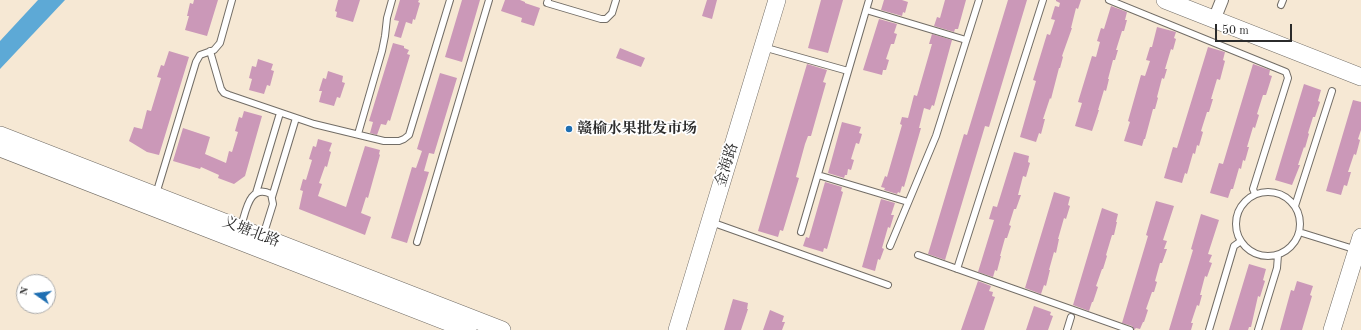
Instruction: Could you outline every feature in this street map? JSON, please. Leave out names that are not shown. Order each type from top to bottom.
[{"type":"main road","name":"金海路","points":[[665,330],[765,0]]},
{"type":"main road","name":"金海路","points":[[677,330],[777,0]]},
{"type":"main road","points":[[1165,0],[1361,76]]},
{"type":"main road","name":"义塘北路","points":[[0,135],[502,330]]},
{"type":"main road","name":"义塘北路","points":[[0,148],[468,330]]},
{"type":"main road","points":[[1332,330],[1359,244]]},
{"type":"street","points":[[1214,20],[1222,0]]},
{"type":"lane","points":[[156,195],[196,62],[200,55],[214,50],[220,43],[232,0]]},
{"type":"lane","points":[[358,134],[382,51],[387,18],[392,0]]},
{"type":"lane","points":[[210,51],[221,89],[224,93],[314,124],[384,141],[404,139],[409,135],[450,0]]},
{"type":"lane","points":[[417,242],[489,0]]},
{"type":"lane","points":[[548,0],[548,3],[601,19],[606,19],[610,16],[616,0]]},
{"type":"lane","points":[[801,232],[869,0]]},
{"type":"lane","points":[[890,246],[936,136],[979,0]]},
{"type":"lane","points":[[957,269],[1043,0]]},
{"type":"lane","points":[[1109,0],[1286,72],[1288,78],[1253,189],[1255,194]]},
{"type":"lane","points":[[866,10],[966,40]]},
{"type":"lane","points":[[763,47],[848,71]]},
{"type":"lane","points":[[1295,206],[1332,91]]},
{"type":"lane","points":[[256,193],[280,113]]},
{"type":"lane","points":[[263,237],[273,204],[272,197],[296,118]]},
{"type":"lane","points":[[818,175],[908,202]]},
{"type":"lane","points":[[240,228],[250,199],[256,193],[260,191],[266,192],[271,194],[272,197]]},
{"type":"lane","points":[[1270,192],[1277,193],[1290,200],[1295,206],[1300,220],[1299,232],[1291,247],[1285,252],[1270,256],[1258,254],[1248,249],[1241,240],[1237,231],[1237,216],[1244,203],[1255,194],[1270,192]]},
{"type":"lane","points":[[710,222],[888,285]]},
{"type":"lane","points":[[1299,232],[1359,244]]},
{"type":"lane","points":[[1209,330],[1234,246],[1241,240]]},
{"type":"lane","points":[[918,255],[1130,330]]},
{"type":"lane","points":[[1258,330],[1277,268],[1278,255]]},
{"type":"lane","points":[[1067,330],[1071,317]]},
{"type":"water","points":[[38,0],[65,0],[0,69],[0,41]]},
{"type":"building","points":[[194,0],[218,0],[207,36],[185,30],[189,16],[187,16],[190,3],[193,4]]},
{"type":"building","points":[[338,0],[360,0],[353,22],[336,17],[337,12],[335,11]]},
{"type":"building","points":[[400,0],[419,0],[418,2],[420,3],[415,20],[413,19],[412,24],[406,22],[401,38],[394,36],[399,21],[394,20]]},
{"type":"building","points":[[462,0],[480,0],[462,62],[445,57]]},
{"type":"building","points":[[505,0],[520,0],[540,8],[534,26],[521,22],[522,18],[501,11]]},
{"type":"building","points":[[707,0],[717,0],[712,19],[702,16]]},
{"type":"building","points":[[821,0],[843,0],[828,53],[808,48]]},
{"type":"building","points":[[884,0],[902,0],[908,2],[905,13],[903,12],[902,16],[881,10]]},
{"type":"building","points":[[945,0],[966,0],[958,29],[955,29],[954,32],[934,26],[937,17],[940,18]]},
{"type":"building","points":[[1008,0],[1027,0],[989,127],[985,126],[945,260],[928,254],[964,134],[967,135]]},
{"type":"building","points":[[1056,0],[1081,0],[1078,9],[1076,8],[1072,28],[1062,56],[1063,57],[1051,99],[1050,98],[1043,119],[1045,119],[1041,134],[1039,133],[1036,142],[1020,137],[1036,81],[1033,80],[1047,34],[1050,35],[1055,20],[1051,19],[1055,6],[1059,7],[1060,3]]},
{"type":"building","points":[[1111,6],[1127,12],[1125,20],[1127,20],[1116,50],[1118,50],[1115,60],[1113,60],[1106,91],[1104,90],[1092,131],[1075,126],[1082,103],[1078,102],[1092,56],[1096,57],[1100,42],[1097,41],[1101,28],[1104,29]]},
{"type":"building","points":[[879,19],[897,24],[894,33],[897,34],[894,44],[891,44],[886,59],[889,60],[886,70],[883,70],[882,75],[863,70]]},
{"type":"building","points":[[1157,27],[1176,32],[1174,38],[1176,39],[1173,50],[1171,49],[1165,69],[1167,69],[1164,79],[1162,78],[1155,109],[1153,109],[1142,146],[1124,141],[1141,75],[1145,76],[1150,61],[1146,60],[1150,47],[1152,47]]},
{"type":"building","points":[[932,34],[952,40],[934,106],[932,105],[930,110],[924,108],[919,128],[921,128],[904,187],[902,186],[900,193],[898,192],[897,194],[884,190],[885,188],[881,187],[885,176],[887,177],[902,125],[900,124],[902,117],[908,118],[914,95],[917,96],[932,44],[929,44]]},
{"type":"building","points":[[393,43],[404,46],[404,48],[409,50],[407,54],[410,55],[390,121],[388,120],[386,125],[381,124],[377,135],[370,133],[373,122],[369,121]]},
{"type":"building","points":[[1208,47],[1225,52],[1223,60],[1225,61],[1220,80],[1217,79],[1209,112],[1207,112],[1201,131],[1203,132],[1199,146],[1197,145],[1195,154],[1193,153],[1187,174],[1185,173],[1182,183],[1164,178],[1173,147],[1177,148]]},
{"type":"building","points":[[620,48],[645,58],[641,67],[616,58]]},
{"type":"building","points":[[169,51],[189,57],[159,155],[147,152],[129,141],[134,127],[142,129],[147,110],[151,111],[161,78],[157,77],[161,65],[164,66]]},
{"type":"building","points":[[258,59],[273,64],[271,70],[274,71],[270,86],[267,85],[264,94],[249,90],[252,79],[249,78],[252,66],[256,67]]},
{"type":"building","points":[[807,64],[827,70],[823,82],[826,83],[811,136],[808,136],[805,144],[796,177],[799,178],[783,231],[780,230],[778,237],[758,231]]},
{"type":"building","points":[[1253,64],[1270,70],[1269,75],[1272,76],[1266,95],[1263,95],[1257,114],[1259,115],[1255,128],[1253,127],[1247,147],[1249,147],[1245,161],[1243,160],[1241,169],[1239,168],[1233,189],[1231,189],[1228,198],[1210,193],[1219,163],[1223,164]]},
{"type":"building","points":[[328,71],[343,76],[342,82],[345,83],[340,98],[337,97],[334,106],[319,102],[322,91],[319,91],[323,78],[326,79]]},
{"type":"building","points":[[440,73],[457,78],[434,154],[429,153],[424,171],[429,172],[407,243],[391,238],[412,167],[416,168],[422,151],[417,149]]},
{"type":"building","points":[[1304,84],[1321,90],[1318,101],[1320,102],[1315,117],[1313,117],[1305,148],[1304,147],[1298,165],[1300,165],[1292,185],[1275,180]]},
{"type":"building","points":[[1353,100],[1361,102],[1361,130],[1358,139],[1360,140],[1356,155],[1354,154],[1348,172],[1351,172],[1347,186],[1344,185],[1341,195],[1326,191]]},
{"type":"building","points":[[244,111],[262,116],[245,176],[234,184],[218,178],[219,175],[201,167],[200,169],[173,161],[183,128],[210,137],[205,154],[226,163],[229,151],[232,152],[238,132],[235,131],[239,117],[242,118]]},
{"type":"building","points":[[842,122],[861,127],[859,133],[862,134],[859,144],[856,143],[851,159],[854,160],[851,170],[848,169],[847,175],[845,175],[844,178],[828,173]]},
{"type":"building","points":[[318,139],[332,143],[329,151],[331,152],[327,167],[325,166],[319,183],[322,184],[318,196],[346,207],[365,146],[380,150],[380,155],[368,198],[366,197],[361,213],[371,217],[365,235],[299,209],[303,191],[300,190],[303,179],[306,180],[312,160],[309,159],[313,146],[316,147]]},
{"type":"building","points":[[1014,152],[1029,156],[1028,162],[1030,163],[1026,177],[1023,176],[1018,195],[1021,195],[1016,209],[1014,209],[1009,225],[1011,226],[1007,238],[1005,238],[997,271],[995,270],[993,277],[978,272],[994,220],[989,219],[993,206],[997,207]]},
{"type":"building","points":[[825,182],[842,187],[841,191],[843,192],[827,249],[824,248],[823,252],[803,246],[806,237],[809,238]]},
{"type":"building","points":[[1054,192],[1070,197],[1068,205],[1070,206],[1066,219],[1064,218],[1056,253],[1054,252],[1046,286],[1044,285],[1041,294],[1025,288]]},
{"type":"building","points":[[881,199],[895,203],[891,215],[894,215],[890,228],[888,227],[882,248],[884,249],[880,260],[878,259],[875,271],[862,267]]},
{"type":"building","points":[[1156,201],[1174,206],[1163,240],[1167,241],[1164,249],[1167,249],[1162,263],[1160,263],[1155,281],[1157,282],[1146,309],[1148,310],[1144,322],[1140,329],[1136,328],[1134,330],[1132,326],[1122,323],[1148,236],[1146,235]]},
{"type":"building","points":[[1102,208],[1118,214],[1117,222],[1103,269],[1096,286],[1098,287],[1089,311],[1073,305]]},
{"type":"building","points":[[1201,214],[1219,220],[1208,254],[1212,255],[1209,262],[1212,263],[1207,277],[1205,276],[1200,295],[1202,295],[1199,306],[1197,305],[1191,323],[1193,323],[1191,330],[1169,330],[1193,250],[1191,249]]},
{"type":"building","points":[[1249,264],[1266,269],[1263,280],[1265,281],[1260,297],[1258,296],[1251,327],[1249,327],[1248,330],[1229,330]]},
{"type":"building","points":[[978,281],[991,286],[989,291],[993,292],[992,296],[995,297],[984,330],[961,330]]},
{"type":"building","points":[[1297,281],[1313,286],[1310,295],[1312,296],[1302,330],[1280,330],[1291,290],[1294,291]]},
{"type":"building","points":[[733,299],[748,303],[748,309],[741,330],[724,330]]},
{"type":"building","points":[[1034,306],[1051,312],[1050,315],[1053,316],[1048,330],[1026,330]]},
{"type":"building","points":[[770,310],[784,316],[782,322],[785,322],[782,330],[763,330]]},
{"type":"place","name":"赣榆水果批发市场","points":[[569,129]]}]
